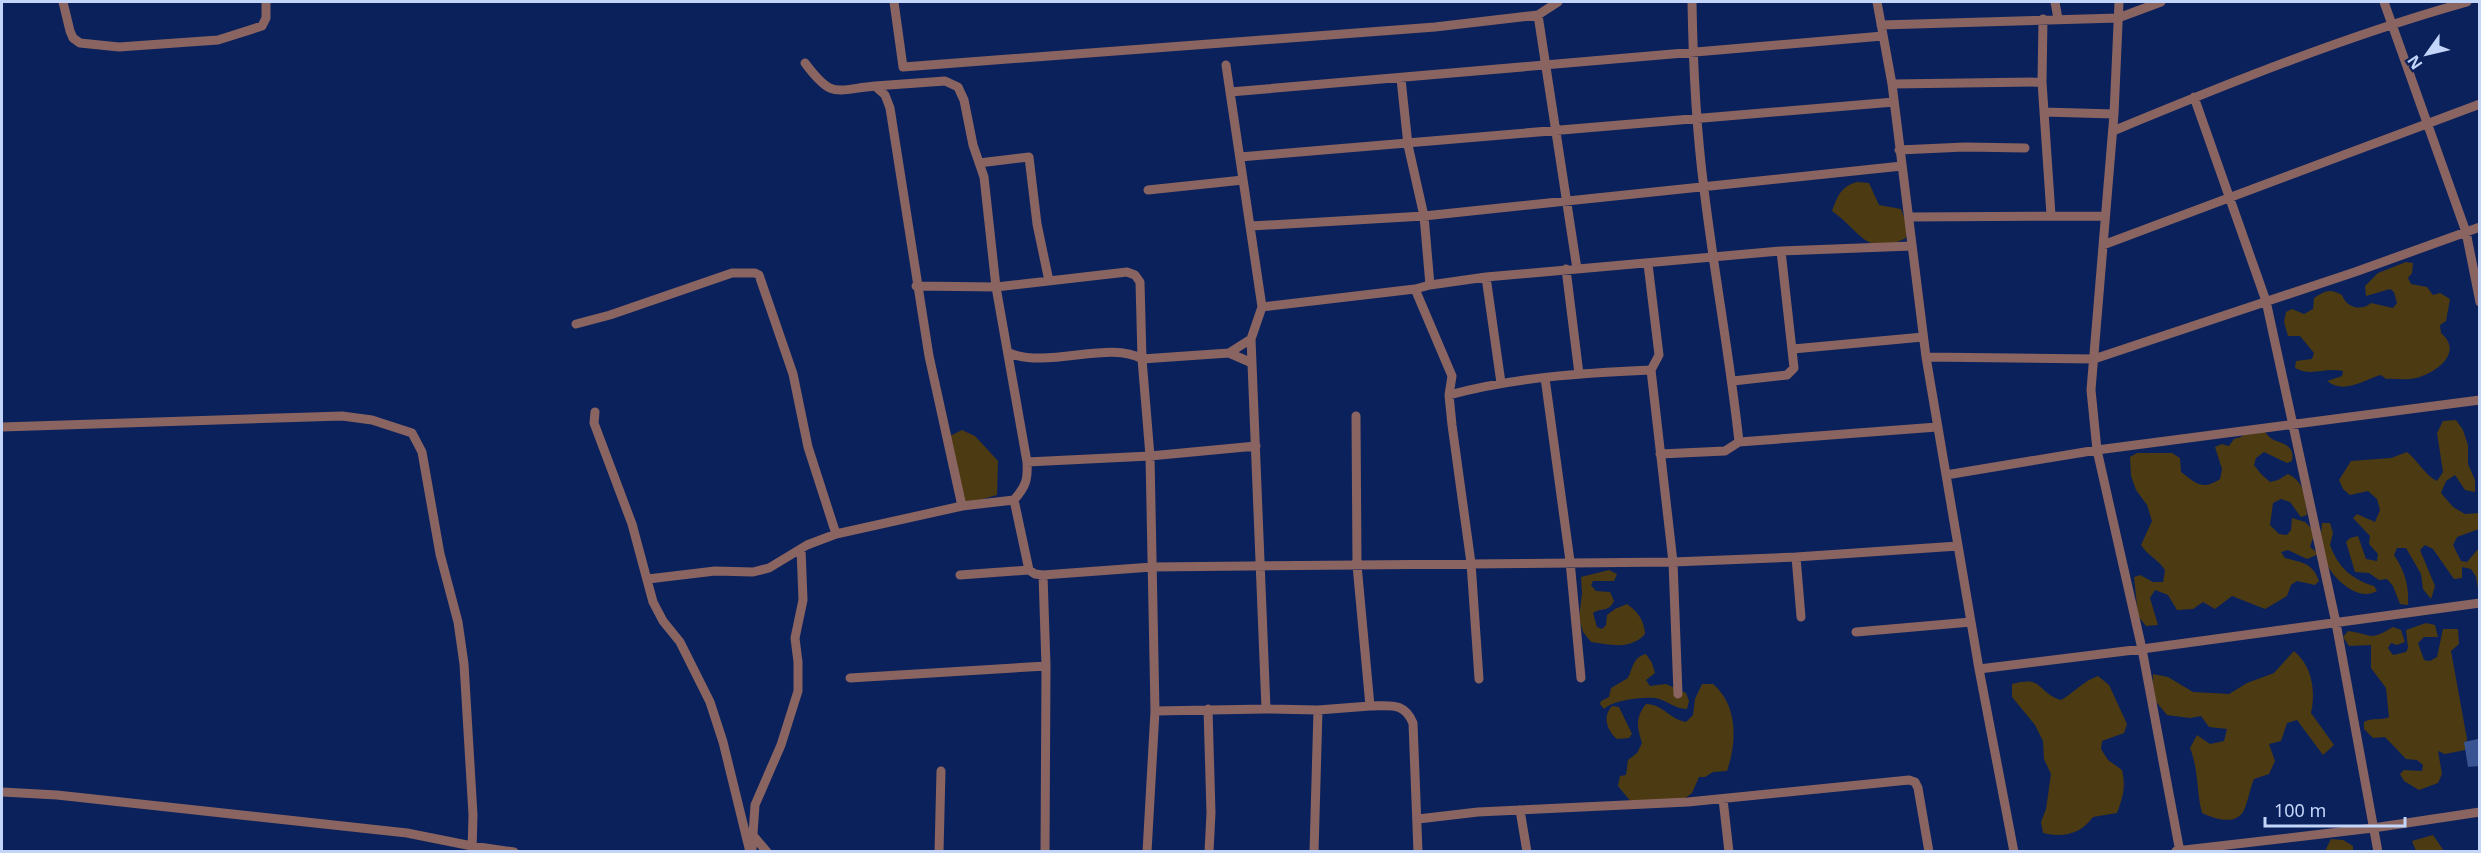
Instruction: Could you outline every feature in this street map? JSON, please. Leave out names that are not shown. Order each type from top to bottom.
[{"type":"street","points":[[63,2],[73,38],[80,43],[118,46],[218,40],[262,26],[266,18],[266,2]]},
{"type":"street","points":[[894,2],[904,84]]},
{"type":"street","points":[[903,67],[1423,28],[1538,15],[1558,2]]},
{"type":"street","points":[[1692,2],[1693,52],[1704,188],[1733,381],[1738,442]]},
{"type":"street","points":[[1877,2],[1892,84],[1923,337],[1937,427],[1979,669],[2014,852]]},
{"type":"street","points":[[2055,2],[2058,19]]},
{"type":"street","points":[[2120,2],[2113,131],[2091,390],[2097,450],[2142,649],[2180,851]]},
{"type":"street","points":[[1881,25],[2118,18],[2161,2]]},
{"type":"street","points":[[2384,2],[2466,232],[2480,302]]},
{"type":"street","points":[[2113,131],[2321,47],[2391,23],[2467,2]]},
{"type":"street","points":[[1538,15],[1577,269]]},
{"type":"street","points":[[2043,19],[2042,82],[2051,215]]},
{"type":"street","points":[[1230,92],[1883,36]]},
{"type":"street","points":[[648,579],[715,572],[753,572],[770,568],[801,549],[836,534],[962,506],[1014,500],[1028,481],[1027,462],[996,287],[984,177],[973,145],[964,100],[958,87],[952,82],[945,81],[831,90],[821,84],[806,63]]},
{"type":"street","points":[[1226,65],[1262,307],[1251,339],[1266,709]]},
{"type":"street","points":[[1401,79],[1408,145],[1424,216],[1430,285]]},
{"type":"street","points":[[1892,84],[2042,82]]},
{"type":"street","points":[[875,86],[885,95],[890,108],[916,286],[962,506]]},
{"type":"street","points":[[2194,97],[2266,301],[2336,623],[2378,852]]},
{"type":"street","points":[[1240,157],[1408,145],[1894,102]]},
{"type":"street","points":[[2103,245],[2480,104]]},
{"type":"street","points":[[2044,112],[2114,114]]},
{"type":"street","points":[[1899,150],[1965,147],[2025,148]]},
{"type":"street","points":[[979,163],[1029,157],[1037,224],[1049,281]]},
{"type":"street","points":[[1251,226],[1424,216],[1902,166]]},
{"type":"street","points":[[1148,190],[1244,180]]},
{"type":"street","points":[[1910,217],[2105,216]]},
{"type":"street","points":[[1926,357],[2094,359],[2355,272],[2480,227]]},
{"type":"street","points":[[1262,307],[1566,269],[1648,264],[1781,251],[1912,246]]},
{"type":"street","points":[[1733,381],[1788,375],[1794,368],[1781,251]]},
{"type":"street","points":[[1648,264],[1659,355],[1651,370],[1672,562],[1678,694]]},
{"type":"street","points":[[1566,269],[1579,374]]},
{"type":"street","points":[[916,286],[996,287],[1127,272],[1135,275],[1140,282],[1142,359],[1150,456],[1155,711],[1147,852]]},
{"type":"street","points":[[576,324],[610,315],[732,273],[759,275],[793,374],[808,447],[836,534]]},
{"type":"street","points":[[1486,278],[1502,382]]},
{"type":"street","points":[[1415,289],[1452,376],[1449,395],[1472,563],[1479,679]]},
{"type":"street","points":[[1793,349],[1923,337]]},
{"type":"street","points":[[1229,353],[1251,339]]},
{"type":"street","points":[[1009,353],[1029,359],[1106,353],[1131,354],[1142,359],[1229,353],[1252,363]]},
{"type":"street","points":[[1449,395],[1502,382],[1651,370]]},
{"type":"street","points":[[1545,378],[1570,561],[1581,678]]},
{"type":"street","points":[[1946,475],[2097,450],[2480,400]]},
{"type":"street","points":[[595,412],[594,423],[632,524],[653,602],[663,621],[686,652],[710,702],[723,742],[741,822],[751,852]]},
{"type":"street","points":[[2,427],[342,416],[372,420],[412,433],[422,452],[440,554],[458,622],[464,664],[473,815],[472,849]]},
{"type":"street","points":[[1356,416],[1358,565],[1370,706]]},
{"type":"street","points":[[1660,454],[1725,450],[1738,442],[1937,427]]},
{"type":"street","points":[[1027,462],[1150,456],[1256,446]]},
{"type":"street","points":[[1014,500],[1029,570]]},
{"type":"street","points":[[960,575],[1029,570],[1043,575],[1152,567],[1260,568],[1570,561],[1672,562],[1796,557],[1958,546]]},
{"type":"street","points":[[751,852],[755,805],[781,745],[798,691],[795,638],[803,600],[801,549]]},
{"type":"street","points":[[1796,557],[1801,617]]},
{"type":"street","points":[[1043,575],[1046,666],[1045,852]]},
{"type":"street","points":[[1979,669],[2480,603]]},
{"type":"street","points":[[1856,632],[1971,622]]},
{"type":"street","points":[[850,678],[1046,666]]},
{"type":"street","points":[[1155,711],[1401,707],[1409,713],[1413,723],[1418,852]]},
{"type":"street","points":[[1208,709],[1211,813],[1209,852]]},
{"type":"street","points":[[1314,852],[1318,710]]},
{"type":"street","points":[[939,852],[941,771]]},
{"type":"street","points":[[1418,819],[1520,810],[1723,799],[1909,780],[1915,782],[1918,788],[1929,852]]},
{"type":"street","points":[[2,792],[57,795],[407,832],[472,849],[514,852]]},
{"type":"street","points":[[1723,799],[1729,852]]},
{"type":"street","points":[[1520,810],[1527,852]]},
{"type":"street","points":[[2174,852],[2373,828],[2480,812]]},
{"type":"street","points":[[741,822],[767,852]]},
{"type":"shaded area","points":[[1857,182],[1869,183],[1879,205],[1901,209],[1907,225],[1906,238],[1882,245],[1873,244],[1865,240],[1832,211],[1843,189]]},
{"type":"shaded area","points":[[2406,262],[2413,263],[2412,273],[2408,278],[2411,284],[2427,287],[2433,295],[2440,293],[2450,299],[2446,321],[2440,325],[2441,333],[2448,341],[2450,349],[2443,363],[2436,369],[2418,377],[2386,379],[2381,375],[2354,385],[2340,387],[2327,381],[2342,376],[2343,371],[2307,372],[2295,368],[2296,361],[2312,359],[2314,353],[2300,336],[2288,336],[2284,322],[2286,312],[2292,309],[2304,314],[2313,309],[2314,298],[2331,291],[2342,295],[2347,303],[2354,307],[2363,307],[2371,303],[2393,308],[2397,303],[2394,292],[2390,289],[2366,296],[2365,286],[2378,273]]},
{"type":"shaded area","points":[[2456,420],[2463,430],[2468,445],[2468,464],[2475,480],[2475,492],[2465,490],[2455,475],[2446,481],[2441,493],[2453,507],[2465,514],[2479,513],[2479,529],[2457,537],[2453,545],[2461,561],[2467,562],[2479,548],[2479,595],[2476,577],[2471,569],[2462,567],[2462,578],[2454,579],[2433,549],[2425,545],[2420,550],[2435,586],[2431,599],[2423,589],[2421,574],[2406,548],[2397,548],[2394,555],[2404,573],[2408,591],[2408,605],[2400,604],[2393,586],[2387,579],[2379,580],[2369,573],[2355,572],[2346,542],[2350,538],[2358,536],[2366,559],[2377,561],[2378,554],[2369,544],[2370,536],[2353,518],[2357,514],[2375,522],[2380,510],[2377,499],[2368,491],[2350,495],[2343,489],[2339,480],[2351,461],[2391,458],[2407,452],[2437,481],[2443,472],[2437,433],[2443,421]]},
{"type":"shaded area","points":[[2252,429],[2263,429],[2271,438],[2291,449],[2292,461],[2287,463],[2264,452],[2256,458],[2254,465],[2270,482],[2288,474],[2294,477],[2301,486],[2305,496],[2307,515],[2301,517],[2290,502],[2281,499],[2273,503],[2270,525],[2279,534],[2287,535],[2291,530],[2292,518],[2305,522],[2315,532],[2310,547],[2319,554],[2307,559],[2288,550],[2281,552],[2285,558],[2310,567],[2319,581],[2315,585],[2297,581],[2291,585],[2287,596],[2265,609],[2232,596],[2215,609],[2203,602],[2193,609],[2177,610],[2168,595],[2155,590],[2150,598],[2158,625],[2146,626],[2138,616],[2134,577],[2140,575],[2153,582],[2163,582],[2165,570],[2141,545],[2152,521],[2147,505],[2136,490],[2131,476],[2130,457],[2137,453],[2172,453],[2180,458],[2181,472],[2199,484],[2208,485],[2220,479],[2222,469],[2215,447],[2222,444],[2229,446],[2234,439]]},
{"type":"shaded area","points":[[962,430],[975,436],[998,461],[997,495],[973,502],[960,502],[946,438]]},
{"type":"shaded area","points":[[2322,523],[2330,523],[2333,533],[2330,545],[2341,566],[2352,576],[2374,586],[2377,591],[2369,594],[2361,593],[2352,590],[2337,579],[2326,563],[2322,552]]},
{"type":"shaded area","points":[[1609,570],[1617,574],[1614,581],[1593,581],[1591,585],[1596,591],[1610,592],[1614,601],[1607,608],[1593,613],[1597,627],[1602,629],[1606,625],[1607,615],[1615,609],[1627,604],[1634,610],[1642,620],[1645,634],[1627,644],[1591,642],[1583,632],[1579,618],[1581,577]]},
{"type":"shaded area","points":[[2426,623],[2435,625],[2438,637],[2424,637],[2418,643],[2424,660],[2430,661],[2437,657],[2443,629],[2458,629],[2459,644],[2451,651],[2467,739],[2465,750],[2445,754],[2438,751],[2442,774],[2438,783],[2419,790],[2404,781],[2400,774],[2404,770],[2422,771],[2423,765],[2417,760],[2406,759],[2385,737],[2373,738],[2364,729],[2364,722],[2389,717],[2386,688],[2371,668],[2371,645],[2349,646],[2343,637],[2348,631],[2374,636],[2393,627],[2401,630],[2405,642],[2397,645],[2391,643],[2388,648],[2393,655],[2406,652],[2408,648],[2406,630]]},
{"type":"shaded area","points":[[2294,651],[2309,671],[2313,688],[2311,713],[2334,745],[2323,755],[2297,720],[2287,723],[2281,741],[2269,744],[2275,761],[2269,774],[2254,779],[2243,812],[2229,820],[2202,813],[2195,765],[2190,748],[2197,735],[2210,744],[2224,741],[2227,729],[2209,727],[2201,716],[2190,718],[2167,715],[2152,697],[2153,674],[2168,677],[2193,692],[2229,694],[2247,683],[2274,673]]},
{"type":"shaded area","points":[[1646,654],[1655,673],[1646,680],[1650,686],[1666,684],[1686,693],[1689,701],[1687,709],[1678,708],[1659,699],[1649,698],[1621,701],[1604,709],[1600,704],[1601,701],[1609,697],[1611,688],[1628,678],[1636,660]]},
{"type":"shaded area","points":[[2098,676],[2109,685],[2127,724],[2124,733],[2102,741],[2101,749],[2108,760],[2122,770],[2124,787],[2117,813],[2093,817],[2077,831],[2064,835],[2043,833],[2041,822],[2046,809],[2051,774],[2044,759],[2043,741],[2035,725],[2012,697],[2012,684],[2035,683],[2053,697],[2061,700]]},
{"type":"shaded area","points":[[1702,684],[1713,684],[1727,702],[1731,713],[1734,736],[1727,771],[1713,772],[1705,777],[1699,777],[1692,793],[1678,804],[1636,808],[1618,786],[1620,776],[1626,775],[1628,760],[1637,753],[1642,743],[1638,723],[1642,709],[1646,704],[1657,706],[1675,718],[1686,722],[1693,715],[1695,699]]},
{"type":"shaded area","points":[[1612,706],[1619,707],[1632,734],[1629,738],[1617,739],[1608,728],[1607,715]]},
{"type":"shaded area","points":[[2433,835],[2444,851],[2416,851],[2412,841]]},
{"type":"shaded area","points":[[2331,839],[2343,840],[2353,846],[2353,851],[2325,851]]},
{"type":"water","points":[[2478,739],[2479,766],[2468,767],[2464,742]]}]
